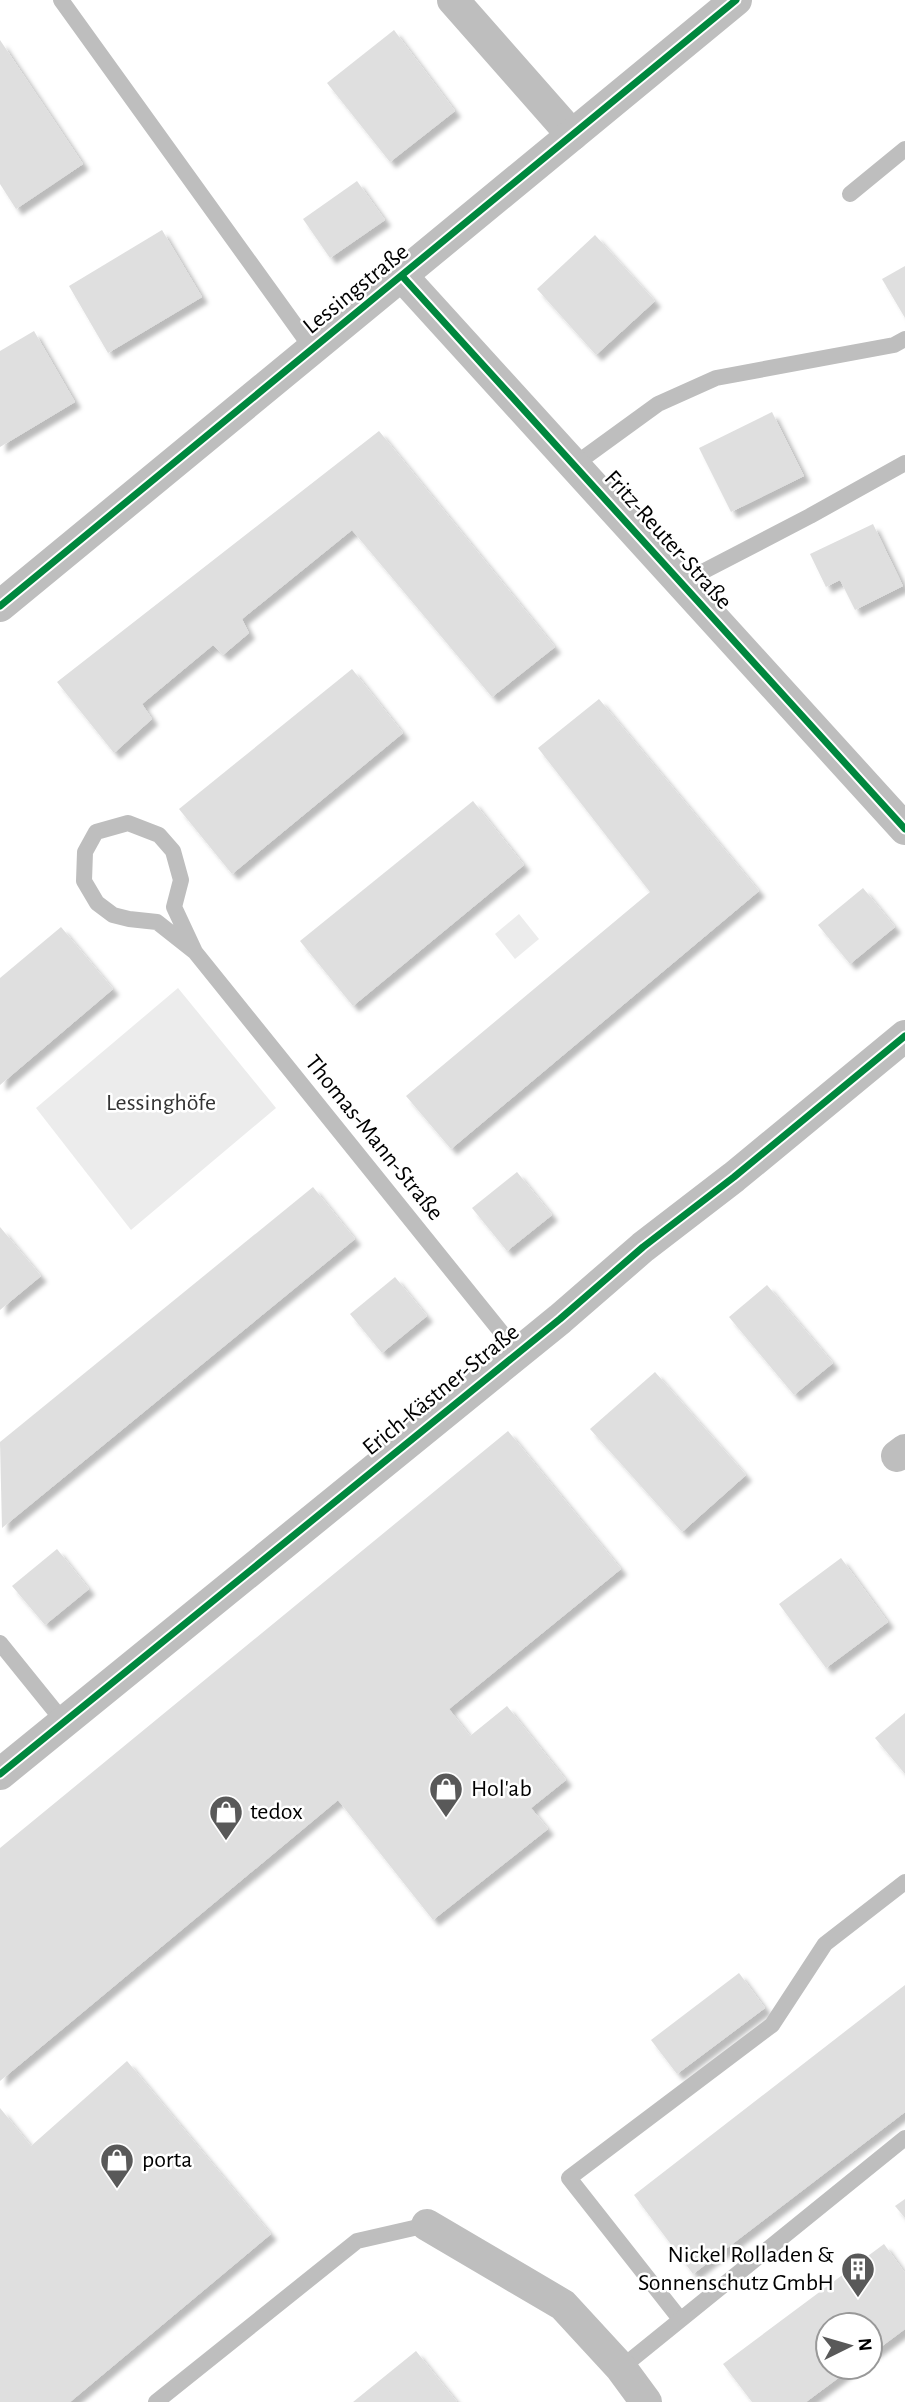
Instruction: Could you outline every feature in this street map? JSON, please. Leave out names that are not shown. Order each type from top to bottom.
[{"type":"street","points":[[453,0],[572,135]]},
{"type":"street","name":"Lessingstraße","points":[[0,606],[736,0]]},
{"type":"street","name":"Fritz-Reuter-Straße","points":[[402,276],[905,829]]},
{"type":"street","name":"Erich-Kästner-Straße","points":[[0,1774],[905,1036]]},
{"type":"street","points":[[428,2225],[563,2305],[621,2368],[646,2402]]},
{"type":"lane","points":[[61,0],[313,350]]},
{"type":"lane","points":[[850,194],[905,149]]},
{"type":"lane","points":[[573,465],[658,404],[716,378],[894,345],[905,339]]},
{"type":"lane","points":[[681,583],[905,463]]},
{"type":"lane","name":"Thomas-Mann-Straße","points":[[195,952],[174,906],[181,880],[173,851],[159,835],[128,823],[96,832],[85,852],[84,881],[97,903],[113,915],[157,922],[195,952],[518,1353]]},
{"type":"lane","points":[[0,1643],[63,1721]]},
{"type":"lane","points":[[680,2319],[569,2178],[772,2025],[825,1944],[905,1882]]},
{"type":"lane","points":[[621,2368],[905,2138]]},
{"type":"lane","points":[[156,2402],[357,2241],[428,2225]]},
{"type":"green space","points":[[519,914],[539,939],[515,959],[495,934]]},
{"type":"green space","name":"Lessinghöfe","points":[[178,988],[276,1108],[131,1230],[36,1108]]},
{"type":"building","points":[[394,30],[455,111],[390,162],[327,83]]},
{"type":"building","points":[[0,40],[83,164],[16,209],[0,184]]},
{"type":"building","points":[[357,181],[385,220],[330,258],[303,219]]},
{"type":"building","points":[[162,230],[202,297],[108,353],[69,286]]},
{"type":"building","points":[[595,235],[655,301],[596,355],[537,289]]},
{"type":"building","points":[[905,266],[905,318],[882,279]]},
{"type":"building","points":[[34,331],[75,402],[0,447],[0,351]]},
{"type":"building","points":[[772,412],[804,476],[731,512],[699,448]]},
{"type":"building","points":[[379,431],[555,647],[492,697],[352,530],[242,619],[249,633],[223,655],[213,645],[142,704],[152,719],[114,753],[57,682]]},
{"type":"building","points":[[873,524],[903,586],[855,610],[840,580],[826,587],[810,554]]},
{"type":"building","points":[[352,669],[403,733],[232,874],[179,809]]},
{"type":"building","points":[[599,699],[759,891],[451,1149],[406,1096],[650,892],[538,748]]},
{"type":"building","points":[[473,801],[524,865],[353,1006],[300,941]]},
{"type":"building","points":[[863,888],[895,927],[850,964],[818,925]]},
{"type":"building","points":[[61,927],[113,989],[0,1085],[0,978]]},
{"type":"building","points":[[517,1172],[552,1215],[507,1251],[472,1208]]},
{"type":"building","points":[[313,1187],[355,1239],[2,1528],[0,1442]]},
{"type":"building","points":[[0,1227],[41,1276],[0,1310]]},
{"type":"building","points":[[395,1277],[427,1316],[382,1353],[350,1314]]},
{"type":"building","points":[[767,1285],[833,1363],[794,1395],[729,1317]]},
{"type":"building","points":[[655,1372],[746,1475],[682,1532],[590,1429]]},
{"type":"building","points":[[508,1431],[621,1569],[449,1709],[470,1736],[507,1706],[566,1780],[531,1808],[548,1829],[433,1920],[338,1800],[0,2081],[0,1848]]},
{"type":"building","points":[[57,1549],[89,1589],[45,1625],[12,1586]]},
{"type":"building","points":[[841,1558],[888,1622],[826,1668],[779,1604]]},
{"type":"building","points":[[905,1713],[905,1774],[875,1738]]},
{"type":"building","points":[[739,1973],[765,2008],[677,2074],[651,2040]]},
{"type":"building","points":[[905,1985],[905,2112],[693,2274],[634,2195]]},
{"type":"building","name":"porta","points":[[127,2061],[271,2234],[70,2402],[0,2402],[0,2108],[31,2146]]},
{"type":"building","points":[[905,2199],[905,2218],[895,2206]]},
{"type":"building","name":"Nickel Rolladen & Sonnenschutz GmbH","points":[[884,2244],[905,2273],[905,2329],[884,2345],[884,2311],[814,2311],[814,2381],[834,2381],[806,2402],[752,2402],[723,2364]]},
{"type":"building","points":[[416,2351],[457,2402],[353,2402]]},
{"type":"cycle path","points":[[0,606],[736,0]]},
{"type":"cycle path","points":[[402,276],[905,829]]},
{"type":"cycle path","points":[[0,1774],[905,1036]]},
{"type":"place","name":"Hol'ab","points":[[446,1819]]},
{"type":"place","name":"tedox","points":[[226,1842]]},
{"type":"place","name":"porta","points":[[117,2190]]},
{"type":"place","name":"Nickel Rolladen & Sonnenschutz GmbH","points":[[858,2299]]}]
